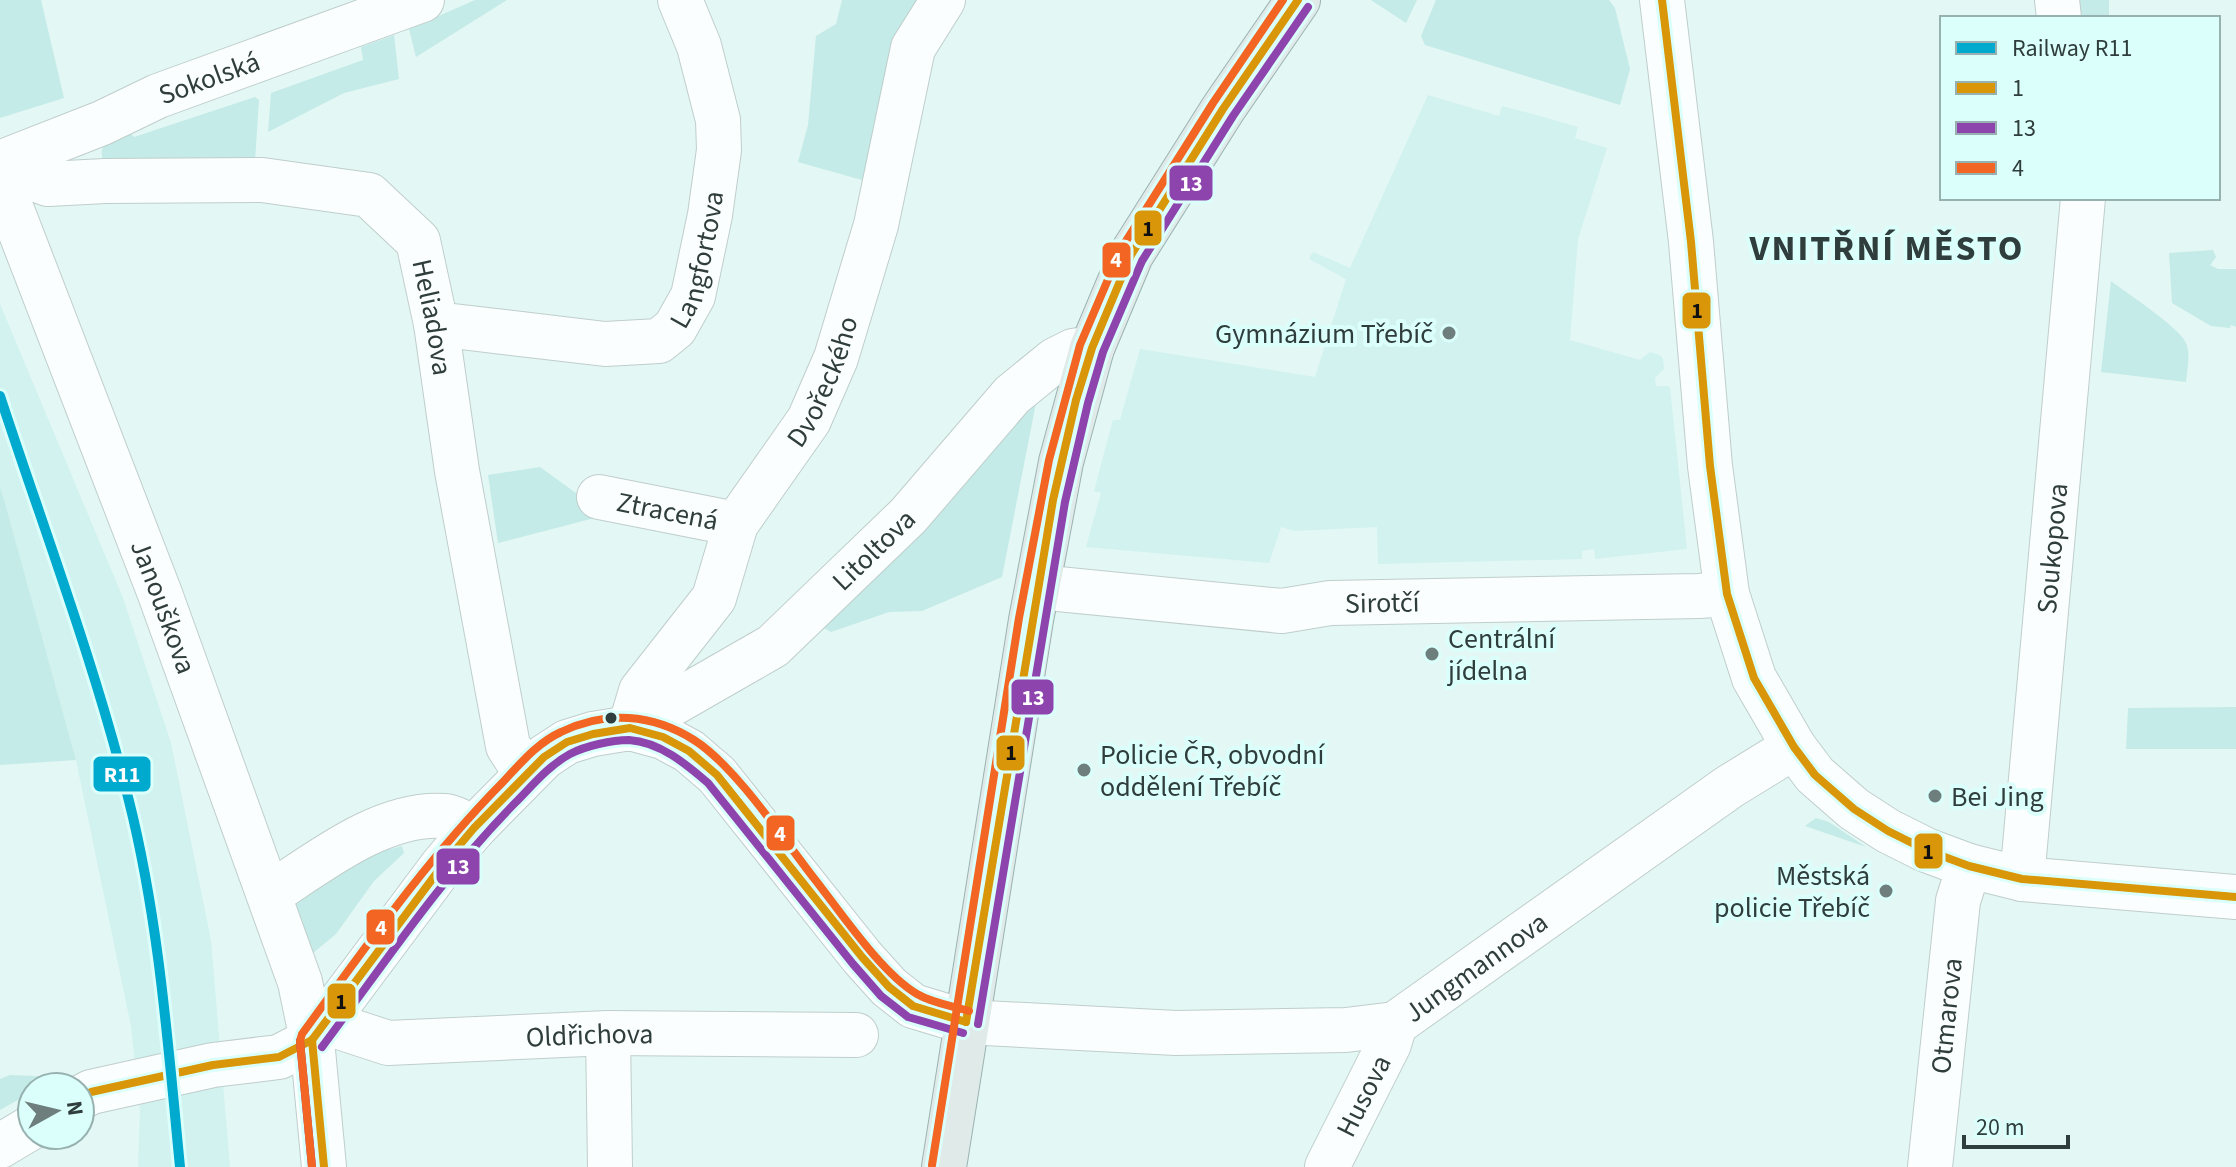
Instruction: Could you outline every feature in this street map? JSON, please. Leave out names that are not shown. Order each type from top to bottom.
[{"type":"main road","points":[[944,1167],[1038,587],[1061,462],[1092,348],[1131,255],[1223,109],[1298,0]]},
{"type":"street","name":"Sokolská","points":[[0,165],[158,96],[422,0]]},
{"type":"street","name":"Langfortova","points":[[436,324],[605,344],[659,341],[675,328],[693,296],[710,215],[719,150],[718,120],[699,46],[680,0]]},
{"type":"street","name":"Dvořeckého","points":[[630,728],[641,691],[714,598],[736,524],[809,420],[836,358],[876,225],[913,48],[943,0]]},
{"type":"street","points":[[1662,0],[1691,242],[1710,466],[1727,594],[1754,678],[1794,747],[1815,775],[1854,809],[1926,850],[1969,866],[2022,879],[2236,897]]},
{"type":"street","name":"Heliadova","points":[[0,165],[48,184],[262,180],[369,195],[418,241],[436,324],[457,471],[508,746],[526,774]]},
{"type":"street","name":"Janouškova","points":[[0,179],[160,594],[319,1031],[324,1167]]},
{"type":"street","name":"Soukopova","points":[[2022,879],[2082,208]]},
{"type":"street","name":"Litoltova","points":[[630,728],[773,646],[908,516],[1012,395],[1055,360],[1073,351],[1092,348]]},
{"type":"street","name":"Ztracená","points":[[599,497],[736,524]]},
{"type":"street","name":"Sirotčí","points":[[1038,587],[1282,611],[1330,603],[1727,594]]},
{"type":"street","points":[[96,1091],[213,1065],[279,1057],[319,1031],[442,866],[526,774],[567,742],[630,728]]},
{"type":"street","name":"Jungmannova","points":[[630,728],[663,737],[689,751],[717,775],[862,957],[889,987],[913,1006],[966,1022],[1176,1033],[1346,1030],[1395,1024],[1729,787],[1794,747]]},
{"type":"street","points":[[270,894],[344,845],[409,818],[448,816],[474,828]]},
{"type":"street","name":"Otmarova","points":[[1930,1167],[1958,901],[1969,866]]},
{"type":"street","name":"Husova","points":[[1327,1167],[1389,1044],[1395,1024]]},
{"type":"street","name":"Oldřichova","points":[[319,1031],[388,1043],[608,1033],[856,1035]]},
{"type":"street","points":[[608,1033],[610,1167]]},
{"type":"shaded area","points":[[0,0],[41,0],[64,98],[0,118]]},
{"type":"shaded area","points":[[475,0],[507,0],[416,57],[409,29]]},
{"type":"shaded area","points":[[842,0],[925,0],[862,180],[798,162],[808,125],[816,36],[836,24]]},
{"type":"shaded area","points":[[1371,0],[1417,0],[1406,23]]},
{"type":"shaded area","points":[[1436,0],[1609,0],[1615,8],[1630,69],[1620,105],[1425,45],[1421,36]]},
{"type":"shaded area","points":[[2079,0],[2109,0],[2109,16],[2082,16]]},
{"type":"shaded area","points":[[394,35],[399,79],[344,93],[268,132],[271,93],[363,60],[361,47]]},
{"type":"shaded area","points":[[1428,95],[1499,116],[1502,106],[1578,127],[1575,138],[1607,148],[1578,239],[1570,340],[1640,360],[1650,352],[1663,359],[1664,369],[1655,378],[1656,386],[1670,388],[1687,549],[1595,559],[1594,549],[1582,551],[1582,559],[1378,564],[1377,527],[1294,531],[1281,527],[1269,563],[1086,547],[1101,493],[1094,491],[1113,420],[1120,420],[1140,349],[1315,377],[1346,279],[1309,259],[1313,252],[1350,268]]},
{"type":"shaded area","points":[[255,97],[259,100],[255,161],[105,163],[102,157],[106,143],[126,129],[134,137]]},
{"type":"shaded area","points":[[2213,250],[2216,257],[2210,265],[2218,269],[2236,269],[2236,327],[2211,326],[2172,303],[2169,253]]},
{"type":"shaded area","points":[[2111,281],[2181,336],[2188,352],[2186,382],[2101,372]]},
{"type":"shaded area","points":[[0,304],[123,598],[171,743],[211,940],[230,1167],[138,1167],[140,1111],[131,1026],[76,760],[0,487]]},
{"type":"shaded area","points":[[1036,403],[1002,577],[922,611],[889,612],[831,632],[822,627]]},
{"type":"shaded area","points":[[540,467],[606,515],[498,543],[488,475]]},
{"type":"shaded area","points":[[0,487],[4,500],[76,760],[0,765]]},
{"type":"shaded area","points":[[2236,707],[2236,749],[2126,749],[2128,708]]},
{"type":"shaded area","points":[[1816,818],[1829,822],[1866,847],[1805,826]]},
{"type":"shaded area","points":[[402,846],[404,853],[374,881],[336,934],[313,953],[294,906],[320,883],[364,856]]},
{"type":"shaded area","points":[[16,1075],[16,1101],[0,1110],[0,1079]]},
{"type":"rail line","name":"R11","points":[[0,396],[85,648],[129,801],[155,937],[180,1167]]},
{"type":"transit line","name":"4","points":[[932,1165],[1019,618],[1049,460],[1080,345],[1121,249],[1213,103],[1283,0]]},
{"type":"transit line","name":"1","points":[[966,1022],[1053,500],[1076,400],[1092,348],[1131,255],[1223,109],[1298,0]]},
{"type":"transit line","name":"1","points":[[1662,0],[1691,242],[1710,466],[1727,594],[1754,678],[1794,747],[1815,775],[1854,809],[1926,850],[1969,866],[2022,879],[2236,897]]},
{"type":"transit line","name":"13","points":[[978,1024],[1065,502],[1103,352],[1142,261],[1233,116],[1308,7]]},
{"type":"transit line","name":"4","points":[[312,1167],[300,1041],[302,1034],[398,905],[474,812],[544,742],[561,732],[595,720],[646,720],[678,731],[710,752],[757,803],[889,972],[923,997],[969,1011]]},
{"type":"transit line","name":"1","points":[[96,1091],[213,1065],[279,1057],[312,1040],[442,866],[474,828],[544,757],[567,742],[630,728],[663,737],[689,751],[717,775],[889,987],[913,1006],[966,1022]]},
{"type":"transit line","name":"13","points":[[322,1047],[438,891],[488,831],[541,777],[576,751],[629,740],[662,749],[708,783],[881,996],[908,1017],[963,1033]]},
{"type":"transit line","name":"1","points":[[312,1040],[324,1167]]},
{"type":"transit line","name":"13","points":[[300,1041],[312,1167]]},
{"type":"place","name":"Gymnázium Třebíč","points":[[1449,333]]},
{"type":"place","name":"Centrální jídelna","points":[[1432,654]]},
{"type":"place","name":"Policie ČR, obvodní oddělení Třebíč","points":[[1084,770]]},
{"type":"place","name":"Bei Jing","points":[[1935,796]]},
{"type":"place","name":"Městská policie Třebíč","points":[[1886,891]]},
{"type":"district","name":"VNITŘNÍ MĚSTO","points":[[1887,247]]}]
